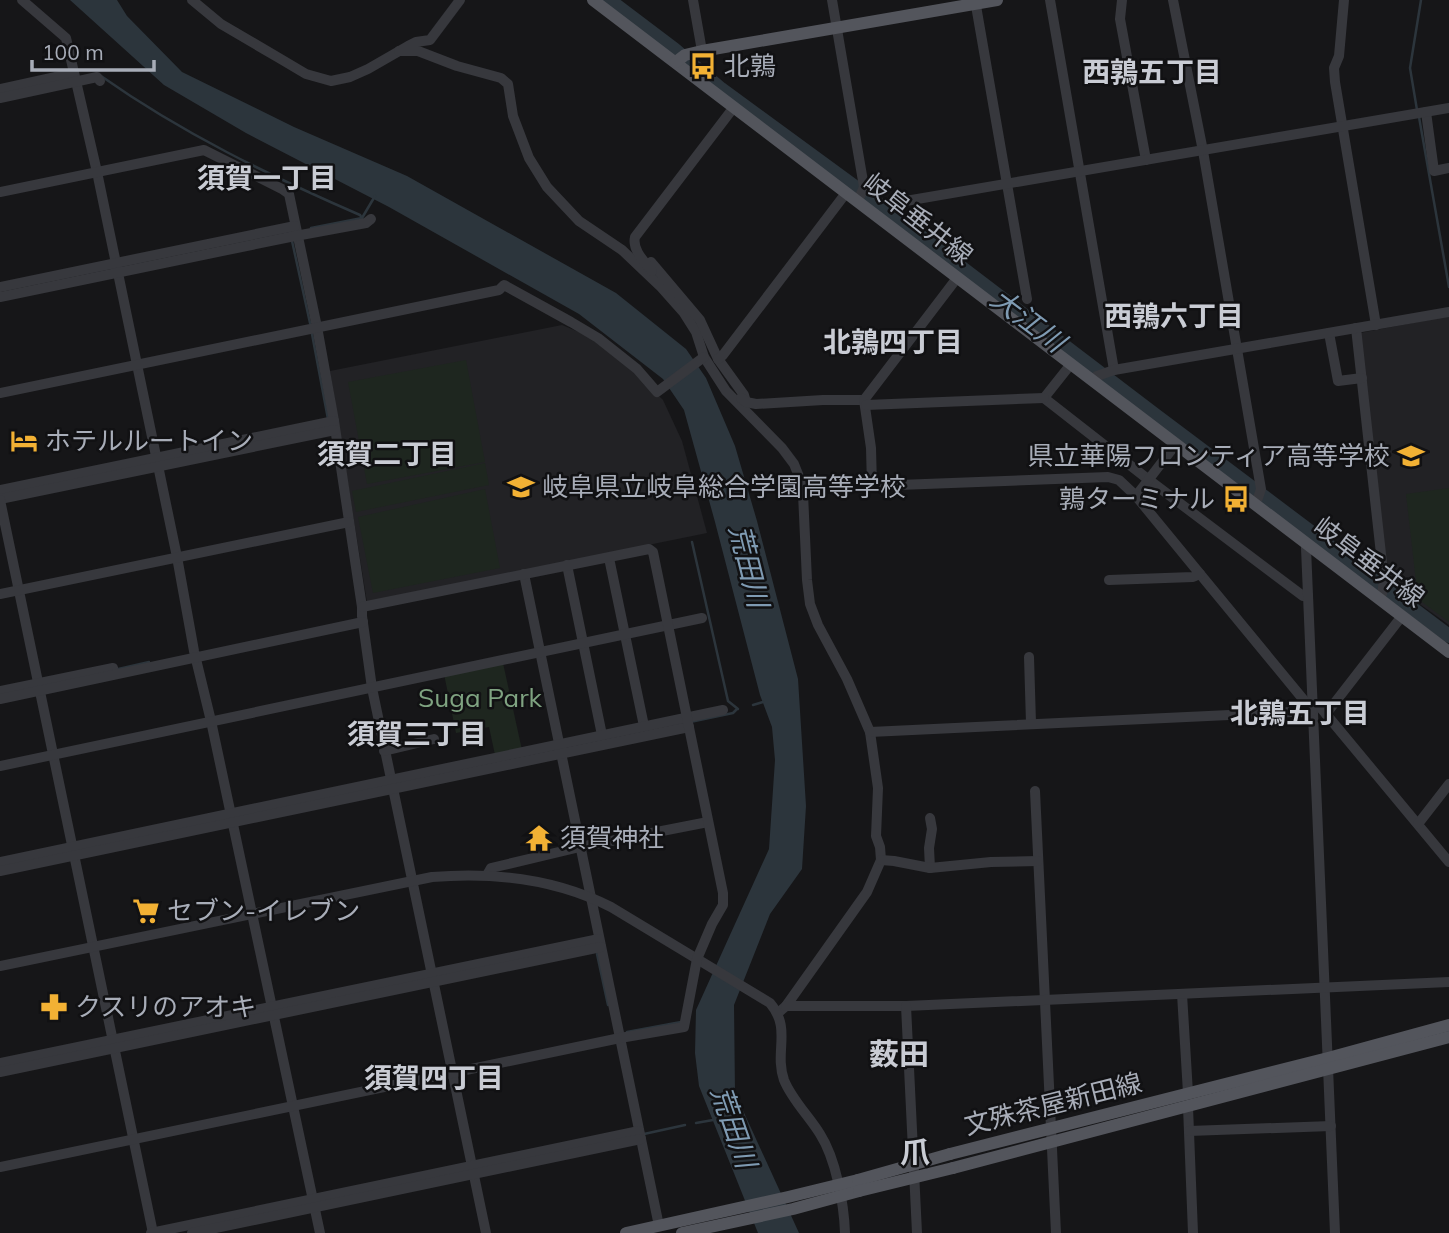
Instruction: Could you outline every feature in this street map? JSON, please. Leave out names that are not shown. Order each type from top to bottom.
[{"type":"main road","name":"岐阜垂井線","points":[[593,0],[680,59],[734,107],[846,193],[861,195],[957,278],[1071,364],[1102,374],[1176,444],[1257,497],[1307,543],[1381,592],[1402,616],[1449,652]]},
{"type":"main road","points":[[680,59],[702,51],[997,0]]},
{"type":"main road","name":"文殊茶屋新田線","points":[[626,1233],[724,1218],[791,1203],[858,1185],[950,1154],[1052,1134],[1188,1100],[1328,1063],[1449,1025]]},
{"type":"main road","name":"文殊茶屋新田線","points":[[1328,1063],[1449,1037]]},
{"type":"main road","name":"文殊茶屋新田線","points":[[858,1185],[953,1168],[1052,1134]]},
{"type":"main road","name":"文殊茶屋新田線","points":[[682,1233],[724,1218]]},
{"type":"street","points":[[22,0],[66,38],[97,172],[195,654],[320,1233]]},
{"type":"street","points":[[192,0],[221,23],[306,74],[331,81],[350,77],[416,42],[430,40],[460,0]]},
{"type":"street","points":[[693,0],[702,51]]},
{"type":"street","points":[[832,0],[861,195]]},
{"type":"street","points":[[1050,0],[1080,172],[1102,374],[1449,312]]},
{"type":"street","points":[[1122,0],[1120,19],[1146,160]]},
{"type":"street","points":[[1173,0],[1203,151],[1237,349],[1257,497]]},
{"type":"street","points":[[1344,0],[1339,56],[1334,68],[1376,325]]},
{"type":"street","points":[[975,2],[1027,299]]},
{"type":"street","points":[[399,51],[418,51],[439,61],[500,79],[508,84],[513,116],[529,158],[547,187],[579,221],[622,250],[684,313],[696,332],[701,359],[726,391],[782,448],[797,471],[803,494],[810,604],[870,732],[877,789],[876,836],[881,860],[867,892],[782,1009],[780,1062],[784,1080],[821,1135],[831,1158],[844,1214],[845,1233]]},
{"type":"street","points":[[0,98],[75,77]]},
{"type":"street","points":[[0,89],[75,77],[96,77],[100,81]]},
{"type":"street","points":[[660,286],[636,250],[633,242],[635,237],[734,107]]},
{"type":"street","points":[[894,203],[1449,108]]},
{"type":"street","points":[[1426,112],[1434,171],[1449,168]]},
{"type":"street","points":[[0,192],[204,150],[289,194],[335,425],[372,688],[486,1233]]},
{"type":"street","points":[[718,359],[846,193]]},
{"type":"street","points":[[0,287],[116,268],[296,231],[366,223],[371,219]]},
{"type":"street","points":[[635,245],[699,320],[718,359],[744,395],[746,402]]},
{"type":"street","points":[[0,297],[116,268]]},
{"type":"street","points":[[957,278],[865,403],[871,447],[872,486],[1108,477],[1119,480],[1136,496],[1312,708]]},
{"type":"street","points":[[0,393],[499,290],[504,285],[598,338],[638,369],[657,392],[701,359]]},
{"type":"street","points":[[1356,328],[1381,592]]},
{"type":"street","points":[[1329,333],[1338,382],[1362,378]]},
{"type":"street","points":[[1044,398],[1071,364]]},
{"type":"street","points":[[717,377],[746,402],[756,404],[823,400],[865,403],[1044,398],[1303,596],[1308,596]]},
{"type":"street","points":[[0,490],[156,462],[335,425]]},
{"type":"street","points":[[1136,496],[1176,444]]},
{"type":"street","points":[[156,462],[0,500],[152,1233],[313,1203],[640,1135]]},
{"type":"street","points":[[0,594],[349,522]]},
{"type":"street","points":[[1307,543],[1335,1233]]},
{"type":"street","points":[[0,699],[38,687],[195,654],[524,574],[649,549],[653,552],[669,625],[723,893],[723,905],[700,961],[684,1027],[0,1167]]},
{"type":"street","points":[[609,558],[644,726]]},
{"type":"street","points":[[567,565],[602,735]]},
{"type":"street","points":[[524,574],[659,1227]]},
{"type":"street","points":[[1109,580],[1193,577],[1200,574]]},
{"type":"street","points":[[1326,714],[1402,616]]},
{"type":"street","points":[[0,766],[702,618]]},
{"type":"street","points":[[1029,657],[1031,723]]},
{"type":"street","points":[[0,691],[38,687]]},
{"type":"street","points":[[870,732],[1319,706],[1449,862]]},
{"type":"street","points":[[0,862],[73,851],[560,749],[688,722],[723,710]]},
{"type":"street","points":[[560,749],[602,735],[644,726],[688,722]]},
{"type":"street","points":[[384,751],[434,739]]},
{"type":"street","points":[[1418,824],[1449,784]]},
{"type":"street","points":[[1035,791],[1056,1233]]},
{"type":"street","points":[[930,818],[930,868]]},
{"type":"street","points":[[487,875],[491,868],[708,822]]},
{"type":"street","points":[[0,871],[73,851]]},
{"type":"street","points":[[881,860],[930,868],[1038,861]]},
{"type":"street","points":[[0,966],[412,881],[461,874],[553,884],[591,897],[782,1009],[1449,982]]},
{"type":"street","points":[[0,1063],[113,1044],[600,943]]},
{"type":"street","points":[[1182,994],[1193,1233]]},
{"type":"street","points":[[906,1006],[917,1233]]},
{"type":"street","points":[[0,1072],[113,1044]]},
{"type":"street","points":[[1189,1131],[1331,1126]]},
{"type":"street","points":[[192,1233],[313,1203]]},
{"type":"shaded area","name":"県立華陽フロンティア高等学校","points":[[1449,316],[1449,625],[1385,579],[1360,333]]},
{"type":"shaded area","name":"岐阜県立岐阜総合学園高等学校","points":[[562,325],[591,337],[628,366],[663,400],[682,441],[707,533],[367,602],[330,371]]},
{"type":"green space","points":[[466,360],[485,462],[367,484],[348,382]]},
{"type":"green space","points":[[485,463],[489,485],[356,512],[352,491]]},
{"type":"green space","points":[[1449,488],[1449,622],[1418,599],[1406,494]]},
{"type":"green space","points":[[485,489],[500,568],[373,593],[358,517]]},
{"type":"green space","name":"Suga Park","points":[[503,663],[522,750],[495,755],[489,727],[456,733],[444,674]]},
{"type":"water","name":"荒田川","points":[[70,0],[117,0],[127,16],[182,72],[294,127],[407,176],[616,293],[686,349],[706,378],[735,446],[798,679],[806,806],[802,869],[770,914],[734,1005],[735,1093],[799,1233],[758,1233],[699,1086],[695,1053],[696,1010],[769,849],[775,760],[772,727],[760,695],[684,410],[663,379],[579,314],[389,207],[246,133],[164,85]]},
{"type":"waterway","name":"大江川","points":[[609,0],[721,89],[874,201],[1449,636]]},
{"type":"waterway","points":[[1417,110],[1410,68],[1421,0]]},
{"type":"waterway","points":[[101,76],[195,135],[362,218]]},
{"type":"waterway","points":[[1419,117],[1449,287]]},
{"type":"waterway","points":[[311,228],[362,218],[375,196]]},
{"type":"waterway","points":[[292,241],[310,323]]},
{"type":"waterway","points":[[312,334],[328,419]]},
{"type":"waterway","points":[[692,542],[728,701],[738,709]]},
{"type":"waterway","points":[[114,670],[149,662]]},
{"type":"waterway","points":[[753,705],[763,702]]},
{"type":"waterway","points":[[690,722],[733,713],[737,709]]},
{"type":"waterway","points":[[597,954],[608,1005]]},
{"type":"waterway","points":[[627,1032],[681,1022]]},
{"type":"waterway","name":"荒田川","points":[[696,1123],[713,1120]]},
{"type":"waterway","points":[[644,1134],[685,1125]]},
{"type":"place","name":"北鶉","points":[[703,66]]},
{"type":"place","name":"ホテルルートイン","points":[[24,441]]},
{"type":"place","name":"県立華陽フロンティア高等学校","points":[[1411,456]]},
{"type":"place","name":"岐阜県立岐阜総合学園高等学校","points":[[521,487]]},
{"type":"place","name":"鶉ターミナル","points":[[1236,499]]},
{"type":"place","name":"須賀神社","points":[[539,838]]},
{"type":"place","name":"セブン-イレブン","points":[[146,911]]},
{"type":"place","name":"クスリのアオキ","points":[[54,1007]]},
{"type":"district","name":"西鶉五丁目","points":[[1152,72]]},
{"type":"district","name":"須賀一丁目","points":[[267,178]]},
{"type":"district","name":"西鶉六丁目","points":[[1174,316]]},
{"type":"district","name":"北鶉四丁目","points":[[893,342]]},
{"type":"district","name":"須賀二丁目","points":[[387,454]]},
{"type":"district","name":"北鶉五丁目","points":[[1300,713]]},
{"type":"district","name":"須賀三丁目","points":[[417,734]]},
{"type":"district","name":"薮田","points":[[899,1055]]},
{"type":"district","name":"須賀四丁目","points":[[434,1078]]},
{"type":"district","name":"爪","points":[[915,1153]]}]
